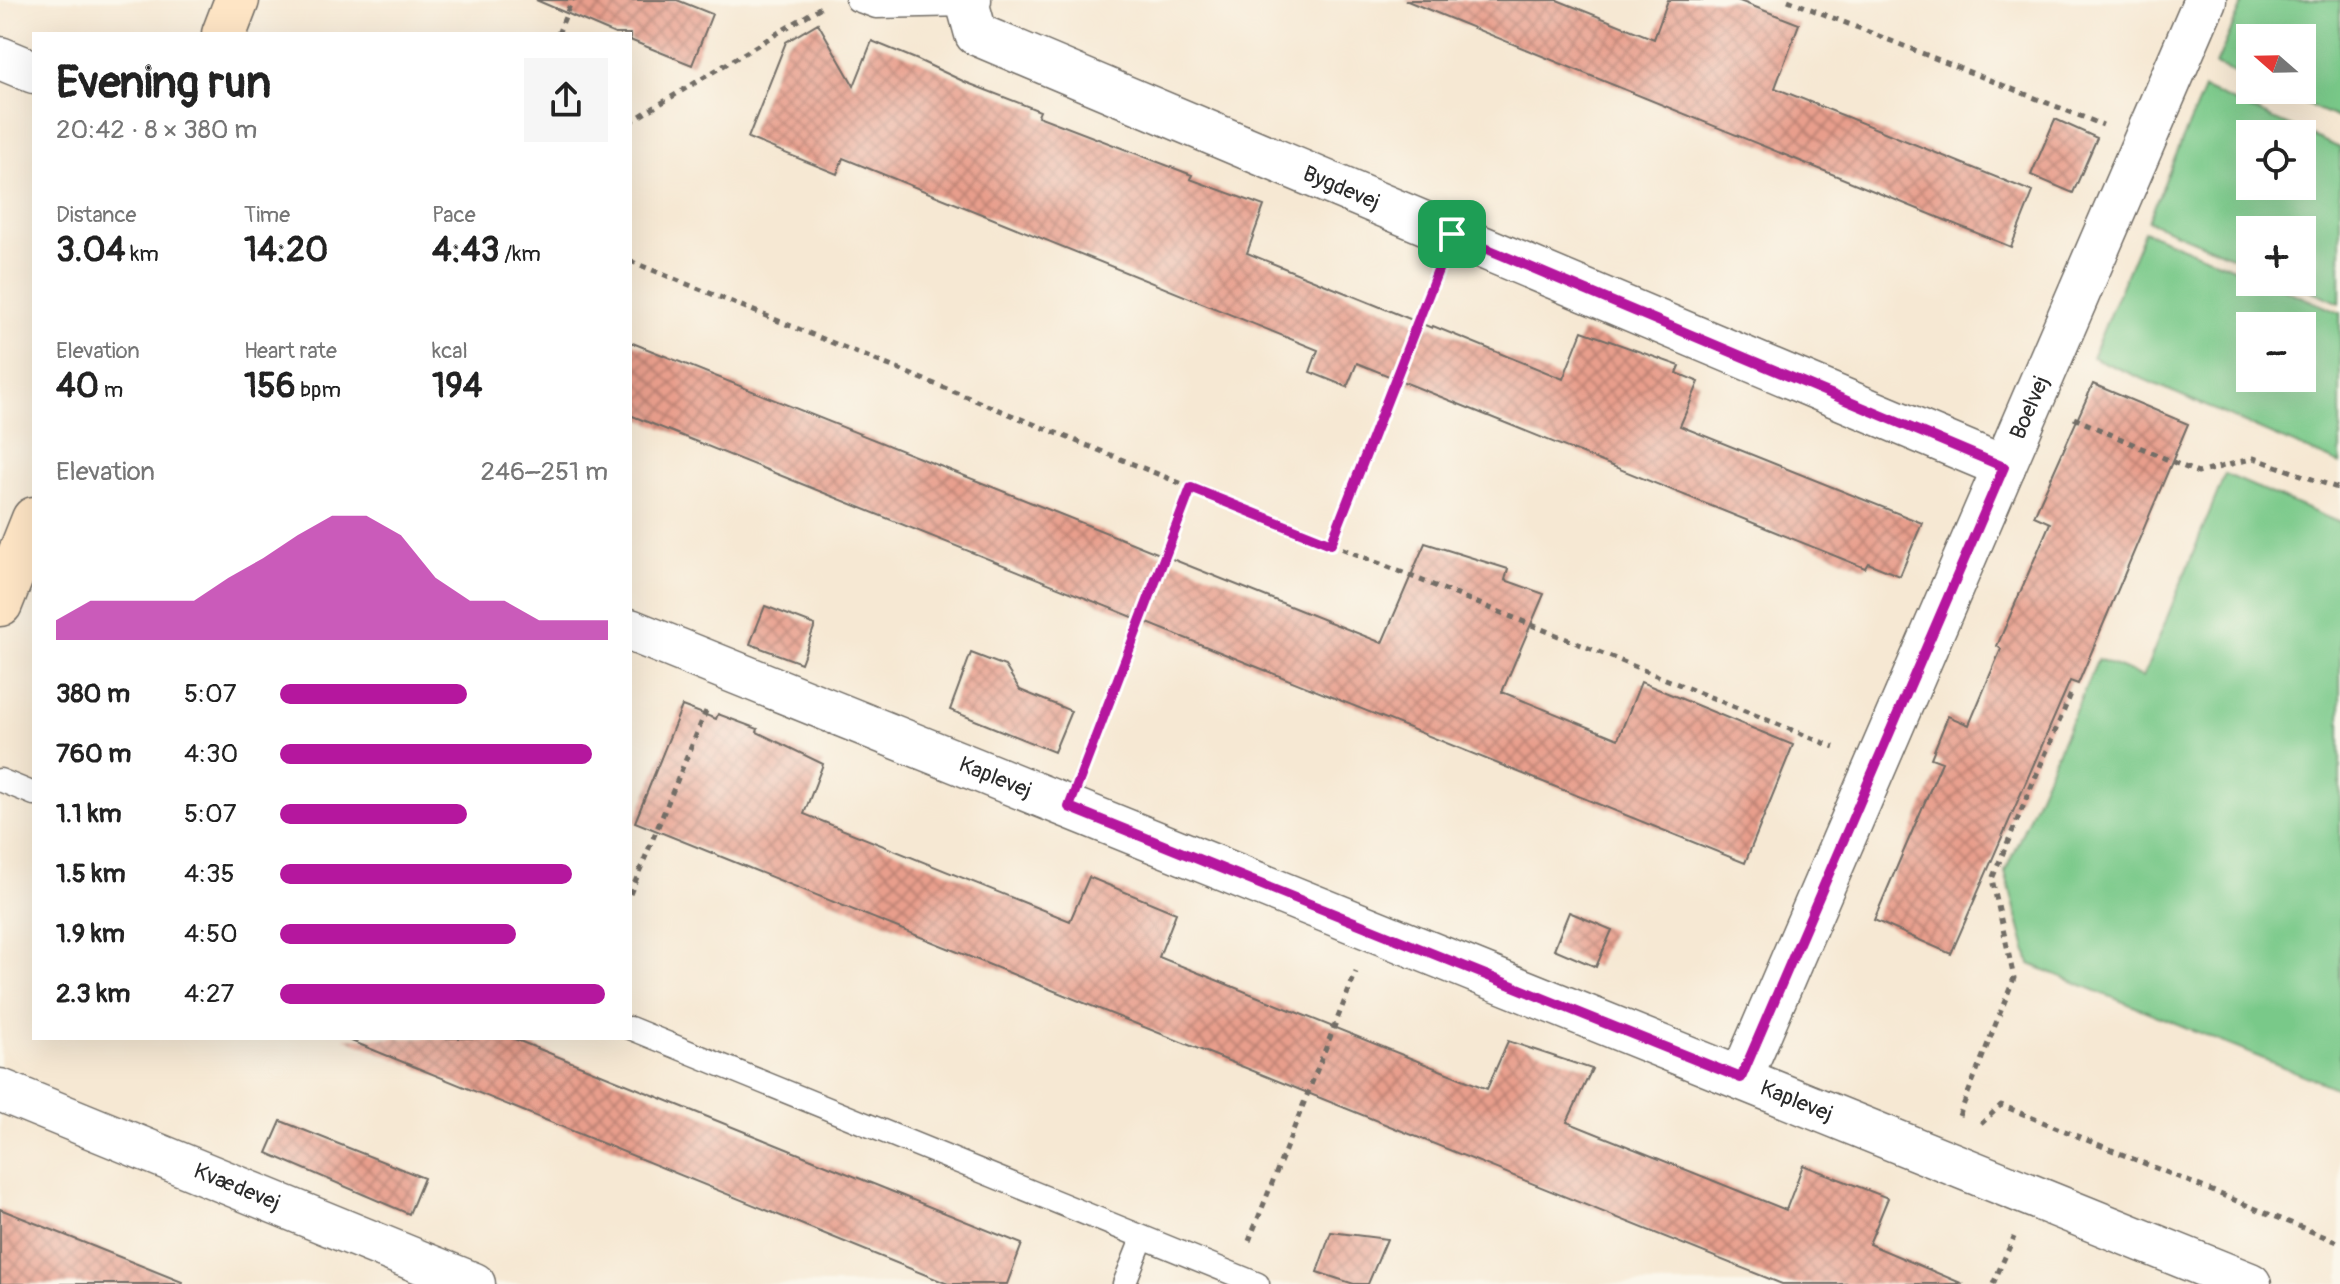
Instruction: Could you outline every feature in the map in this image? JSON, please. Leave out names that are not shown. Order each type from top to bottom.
[{"type":"street","points":[[225,32],[237,0]]},
{"type":"street","name":"Boelvej","points":[[1741,1078],[2205,0]]},
{"type":"street","name":"Bygdevej","points":[[969,2],[976,34],[2004,467]]},
{"type":"street","points":[[0,58],[32,71]]},
{"type":"street","points":[[0,604],[32,524]]},
{"type":"street","name":"Kaplevej","points":[[632,631],[2250,1284]]},
{"type":"street","name":"Kvædevej","points":[[0,1090],[474,1284]]},
{"type":"lane","points":[[857,0],[876,7],[969,2]]},
{"type":"lane","points":[[0,780],[32,793]]},
{"type":"lane","points":[[632,1029],[1258,1284]]},
{"type":"lane","points":[[1124,1284],[1142,1239]]},
{"type":"path","points":[[559,32],[572,0]]},
{"type":"path","points":[[632,121],[832,0]]},
{"type":"path","points":[[1788,0],[2144,141]]},
{"type":"path","points":[[1331,544],[1452,234]]},
{"type":"path","points":[[632,262],[1876,764]]},
{"type":"path","points":[[2033,399],[2198,473],[2254,458],[2340,489]]},
{"type":"path","points":[[1069,807],[1191,488]]},
{"type":"path","points":[[632,889],[724,668]]},
{"type":"path","points":[[1942,1159],[2014,978],[1992,879],[2071,694]]},
{"type":"path","points":[[1235,1275],[1372,930]]},
{"type":"path","points":[[1942,1159],[2001,1105],[2340,1243]]},
{"type":"green space","points":[[2244,0],[2340,0],[2340,119],[2305,104],[2316,104],[2316,24],[2236,24],[2236,74],[2216,65]]},
{"type":"green space","points":[[2204,89],[2275,120],[2236,120],[2236,200],[2316,200],[2316,138],[2340,148],[2340,303],[2316,293],[2316,216],[2236,216],[2236,258],[2148,221]]},
{"type":"green space","points":[[2144,231],[2236,269],[2236,296],[2299,296],[2340,313],[2340,464],[2092,357]]},
{"type":"green space","points":[[2225,474],[2340,523],[2340,1090],[2030,964],[2005,872],[2098,659],[2143,677]]},
{"type":"building","points":[[536,0],[677,0],[712,14],[692,65],[632,41],[632,32],[610,32]]},
{"type":"building","points":[[1405,0],[1557,0],[1654,39],[1668,0],[1737,0],[1799,24],[1775,88],[2033,192],[2011,247]]},
{"type":"building","points":[[818,23],[854,86],[872,41],[1040,111],[1038,116],[1264,206],[1247,253],[1432,328],[1563,379],[1582,331],[1680,366],[1677,373],[1699,382],[1680,426],[1922,523],[1900,576],[1868,563],[1865,568],[1357,363],[1347,387],[1310,372],[1318,350],[843,158],[837,174],[748,138],[786,42]]},
{"type":"building","points":[[2055,119],[2097,138],[2073,193],[2031,175]]},
{"type":"building","points":[[632,343],[1382,643],[1425,543],[1508,569],[1505,580],[1544,594],[1502,692],[1618,739],[1641,682],[1793,745],[1745,863],[632,416]]},
{"type":"building","points":[[2093,384],[2188,424],[2078,684],[2070,681],[1951,954],[1874,920],[1942,762],[1931,758],[1948,716],[1969,725],[2001,649],[1997,646],[2050,523],[2034,516]]},
{"type":"building","points":[[765,606],[815,625],[801,663],[750,644]]},
{"type":"building","points":[[971,653],[1005,666],[1020,690],[1071,711],[1054,752],[950,710]]},
{"type":"building","points":[[682,706],[716,719],[718,714],[758,729],[757,732],[823,764],[804,814],[1070,921],[1089,877],[1176,913],[1159,957],[1487,1089],[1508,1041],[1592,1069],[1567,1122],[1786,1210],[1803,1165],[1888,1198],[1869,1244],[1963,1284],[1782,1284],[635,822]]},
{"type":"building","points":[[1569,912],[1612,930],[1596,967],[1554,949]]},
{"type":"building","points":[[349,1040],[517,1040],[1022,1244],[1007,1284],[948,1284]]},
{"type":"building","points":[[281,1121],[424,1178],[409,1214],[267,1153]]},
{"type":"building","points":[[0,1209],[182,1282],[0,1284]]},
{"type":"building","points":[[1331,1232],[1387,1239],[1368,1284],[1354,1284],[1317,1272]]},
{"type":"route","points":[[1452,234],[2004,467],[1741,1078],[1069,807],[1191,488],[1331,544],[1452,234]]}]
